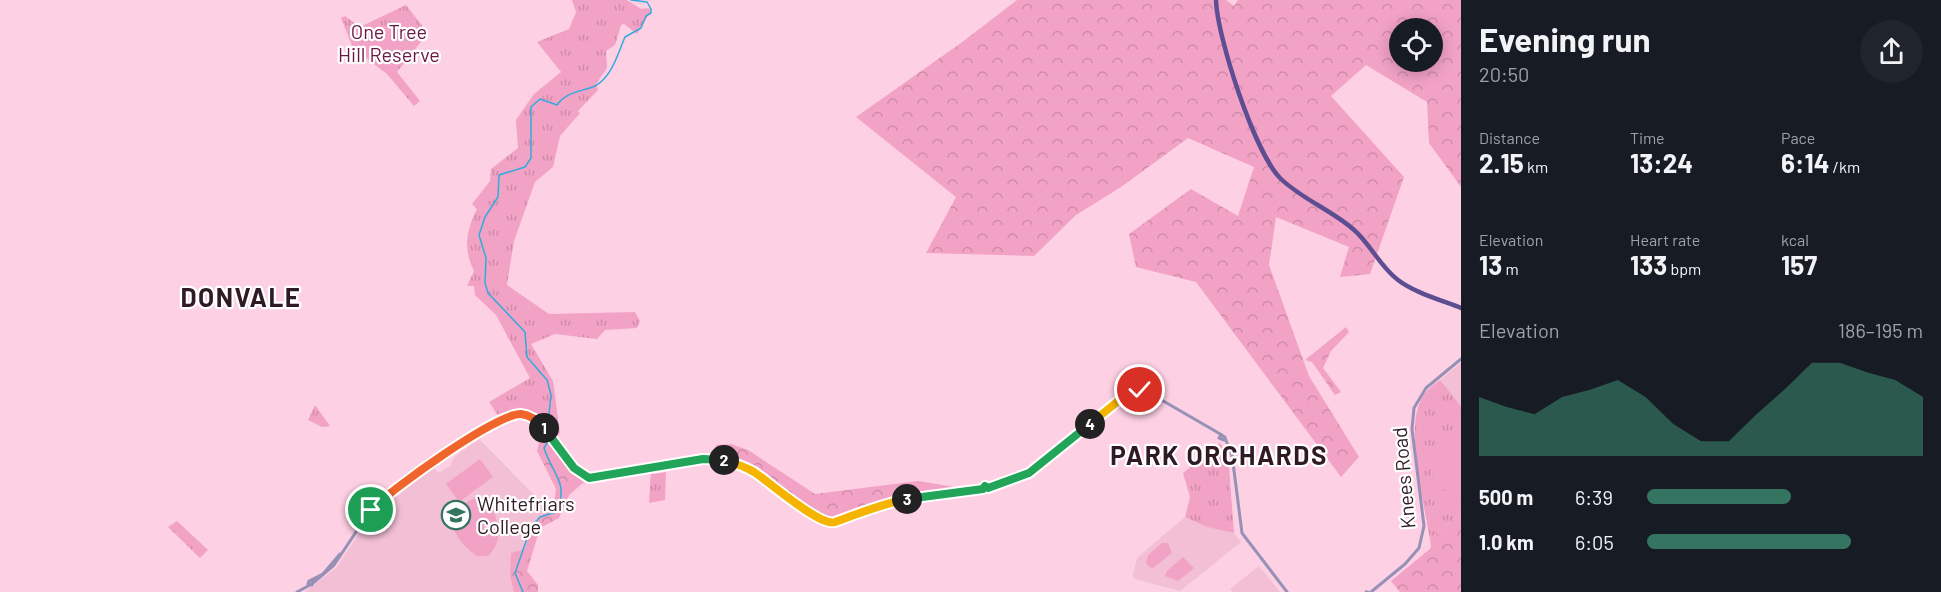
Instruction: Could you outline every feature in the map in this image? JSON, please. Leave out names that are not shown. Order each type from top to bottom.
[{"type":"main road","points":[[1216,0],[1218,21],[1239,93],[1275,172],[1288,185],[1351,226],[1398,280],[1461,308]]},
{"type":"street","name":"Knees Road","points":[[1368,592],[1405,564],[1419,548],[1424,526],[1412,429],[1414,408],[1426,388],[1461,359]]},
{"type":"street","points":[[297,592],[322,574],[348,544],[371,510],[394,488],[500,421],[521,414],[535,419],[574,468],[591,480],[646,466],[703,459],[722,460],[754,472],[819,519],[838,524],[840,520],[864,510],[903,499],[983,489],[985,486],[988,488],[1029,473],[1125,396],[1138,390],[1150,394],[1213,429],[1229,446],[1242,533],[1287,592]]},
{"type":"shaded area","points":[[1461,363],[1461,406],[1440,380]]},
{"type":"shaded area","name":"Whitefriars College","points":[[479,439],[548,509],[540,517],[525,549],[511,567],[510,576],[514,592],[305,592],[337,567],[369,518],[391,495],[434,467],[438,473],[450,466],[454,457]]},
{"type":"shaded area","points":[[1185,517],[1207,527],[1234,533],[1241,542],[1180,591],[1135,579],[1133,575],[1137,558]]},
{"type":"shaded area","points":[[1259,566],[1280,592],[1233,592],[1230,589]]},
{"type":"green space","points":[[572,0],[627,0],[641,9],[649,8],[651,11],[637,34],[624,24],[621,25],[615,45],[606,51],[607,68],[596,84],[598,90],[578,111],[580,113],[560,136],[553,167],[535,182],[514,241],[507,285],[549,314],[635,312],[640,321],[637,328],[605,330],[597,339],[555,334],[531,344],[553,381],[560,433],[554,440],[539,420],[529,414],[514,413],[499,417],[489,402],[530,378],[496,315],[475,295],[474,286],[467,286],[474,271],[468,255],[467,240],[477,209],[472,204],[490,181],[491,169],[518,148],[516,120],[534,94],[561,72],[537,42],[569,29],[576,12]]},
{"type":"green space","points":[[1017,0],[1226,0],[1234,6],[1238,0],[1461,0],[1461,187],[1429,143],[1427,102],[1366,65],[1331,96],[1404,177],[1370,274],[1340,277],[1349,247],[1276,217],[1269,265],[1309,376],[1359,457],[1341,477],[1196,282],[1136,267],[1129,234],[1191,189],[1238,216],[1254,167],[1188,138],[1121,187],[1076,215],[1034,256],[926,253],[956,197],[856,117],[961,43]]},
{"type":"green space","name":"One Tree Hill Reserve","points":[[406,5],[428,33],[397,72],[420,101],[414,106],[387,74],[353,48],[341,18],[345,16],[360,27]]},
{"type":"green space","points":[[1346,327],[1349,332],[1331,351],[1323,368],[1341,392],[1335,395],[1312,362],[1305,360]]},
{"type":"green space","points":[[1440,380],[1461,406],[1461,513],[1430,539],[1417,468],[1415,430],[1421,400],[1427,391]]},
{"type":"green space","points":[[315,405],[330,426],[322,427],[308,420]]},
{"type":"green space","points":[[542,429],[586,485],[583,483],[569,495],[559,518],[540,528],[527,571],[538,585],[538,592],[514,592],[510,576],[511,553],[525,549],[531,527],[554,503],[556,489],[537,451]]},
{"type":"green space","points":[[1461,441],[1461,492],[1447,490],[1438,485],[1433,478],[1432,470],[1441,452]]},
{"type":"green space","points":[[1220,443],[1228,453],[1234,533],[1207,527],[1185,517],[1190,497],[1183,473]]},
{"type":"green space","points":[[731,444],[748,450],[815,494],[918,481],[967,489],[904,495],[837,518],[827,517],[794,499],[749,465],[714,455],[716,445]]},
{"type":"green space","points":[[480,459],[493,477],[459,502],[446,484]]},
{"type":"green space","points":[[651,470],[654,474],[666,472],[665,500],[649,503]]},
{"type":"green space","points":[[475,498],[491,505],[498,525],[496,544],[488,556],[477,556],[462,542],[454,527],[453,519],[457,511]]},
{"type":"green space","points":[[1461,513],[1461,592],[1400,592],[1391,581],[1431,548],[1430,539]]},
{"type":"green space","points":[[177,521],[208,550],[200,558],[168,527]]},
{"type":"green space","points":[[1162,543],[1168,543],[1172,553],[1153,568],[1149,567],[1146,563],[1148,555]]},
{"type":"green space","points":[[1183,557],[1194,568],[1178,581],[1165,576],[1167,571]]},
{"type":"waterway","points":[[523,592],[515,573],[531,527],[540,517],[556,512],[560,502],[558,479],[544,448],[553,433],[549,414],[551,395],[547,380],[527,357],[525,332],[488,293],[485,283],[486,258],[479,235],[485,217],[498,197],[499,175],[525,167],[531,158],[531,107],[540,99],[557,105],[565,97],[595,86],[606,77],[625,37],[641,28],[646,16],[651,13],[647,2],[631,0]]},
{"type":"place","name":"Whitefriars College","points":[[456,515]]},
{"type":"district","name":"DONVALE","points":[[241,296]]},
{"type":"district","name":"PARK ORCHARDS","points":[[1219,454]]},
{"type":"route","points":[[371,510],[394,488],[494,423],[512,415],[521,414],[539,422],[574,468],[589,478],[591,475],[596,478],[646,466],[703,459],[722,460],[742,465],[819,519],[835,522],[836,519],[840,520],[864,510],[903,499],[961,493],[983,489],[985,486],[988,488],[1020,478],[1035,469],[1128,393],[1140,390]]}]
